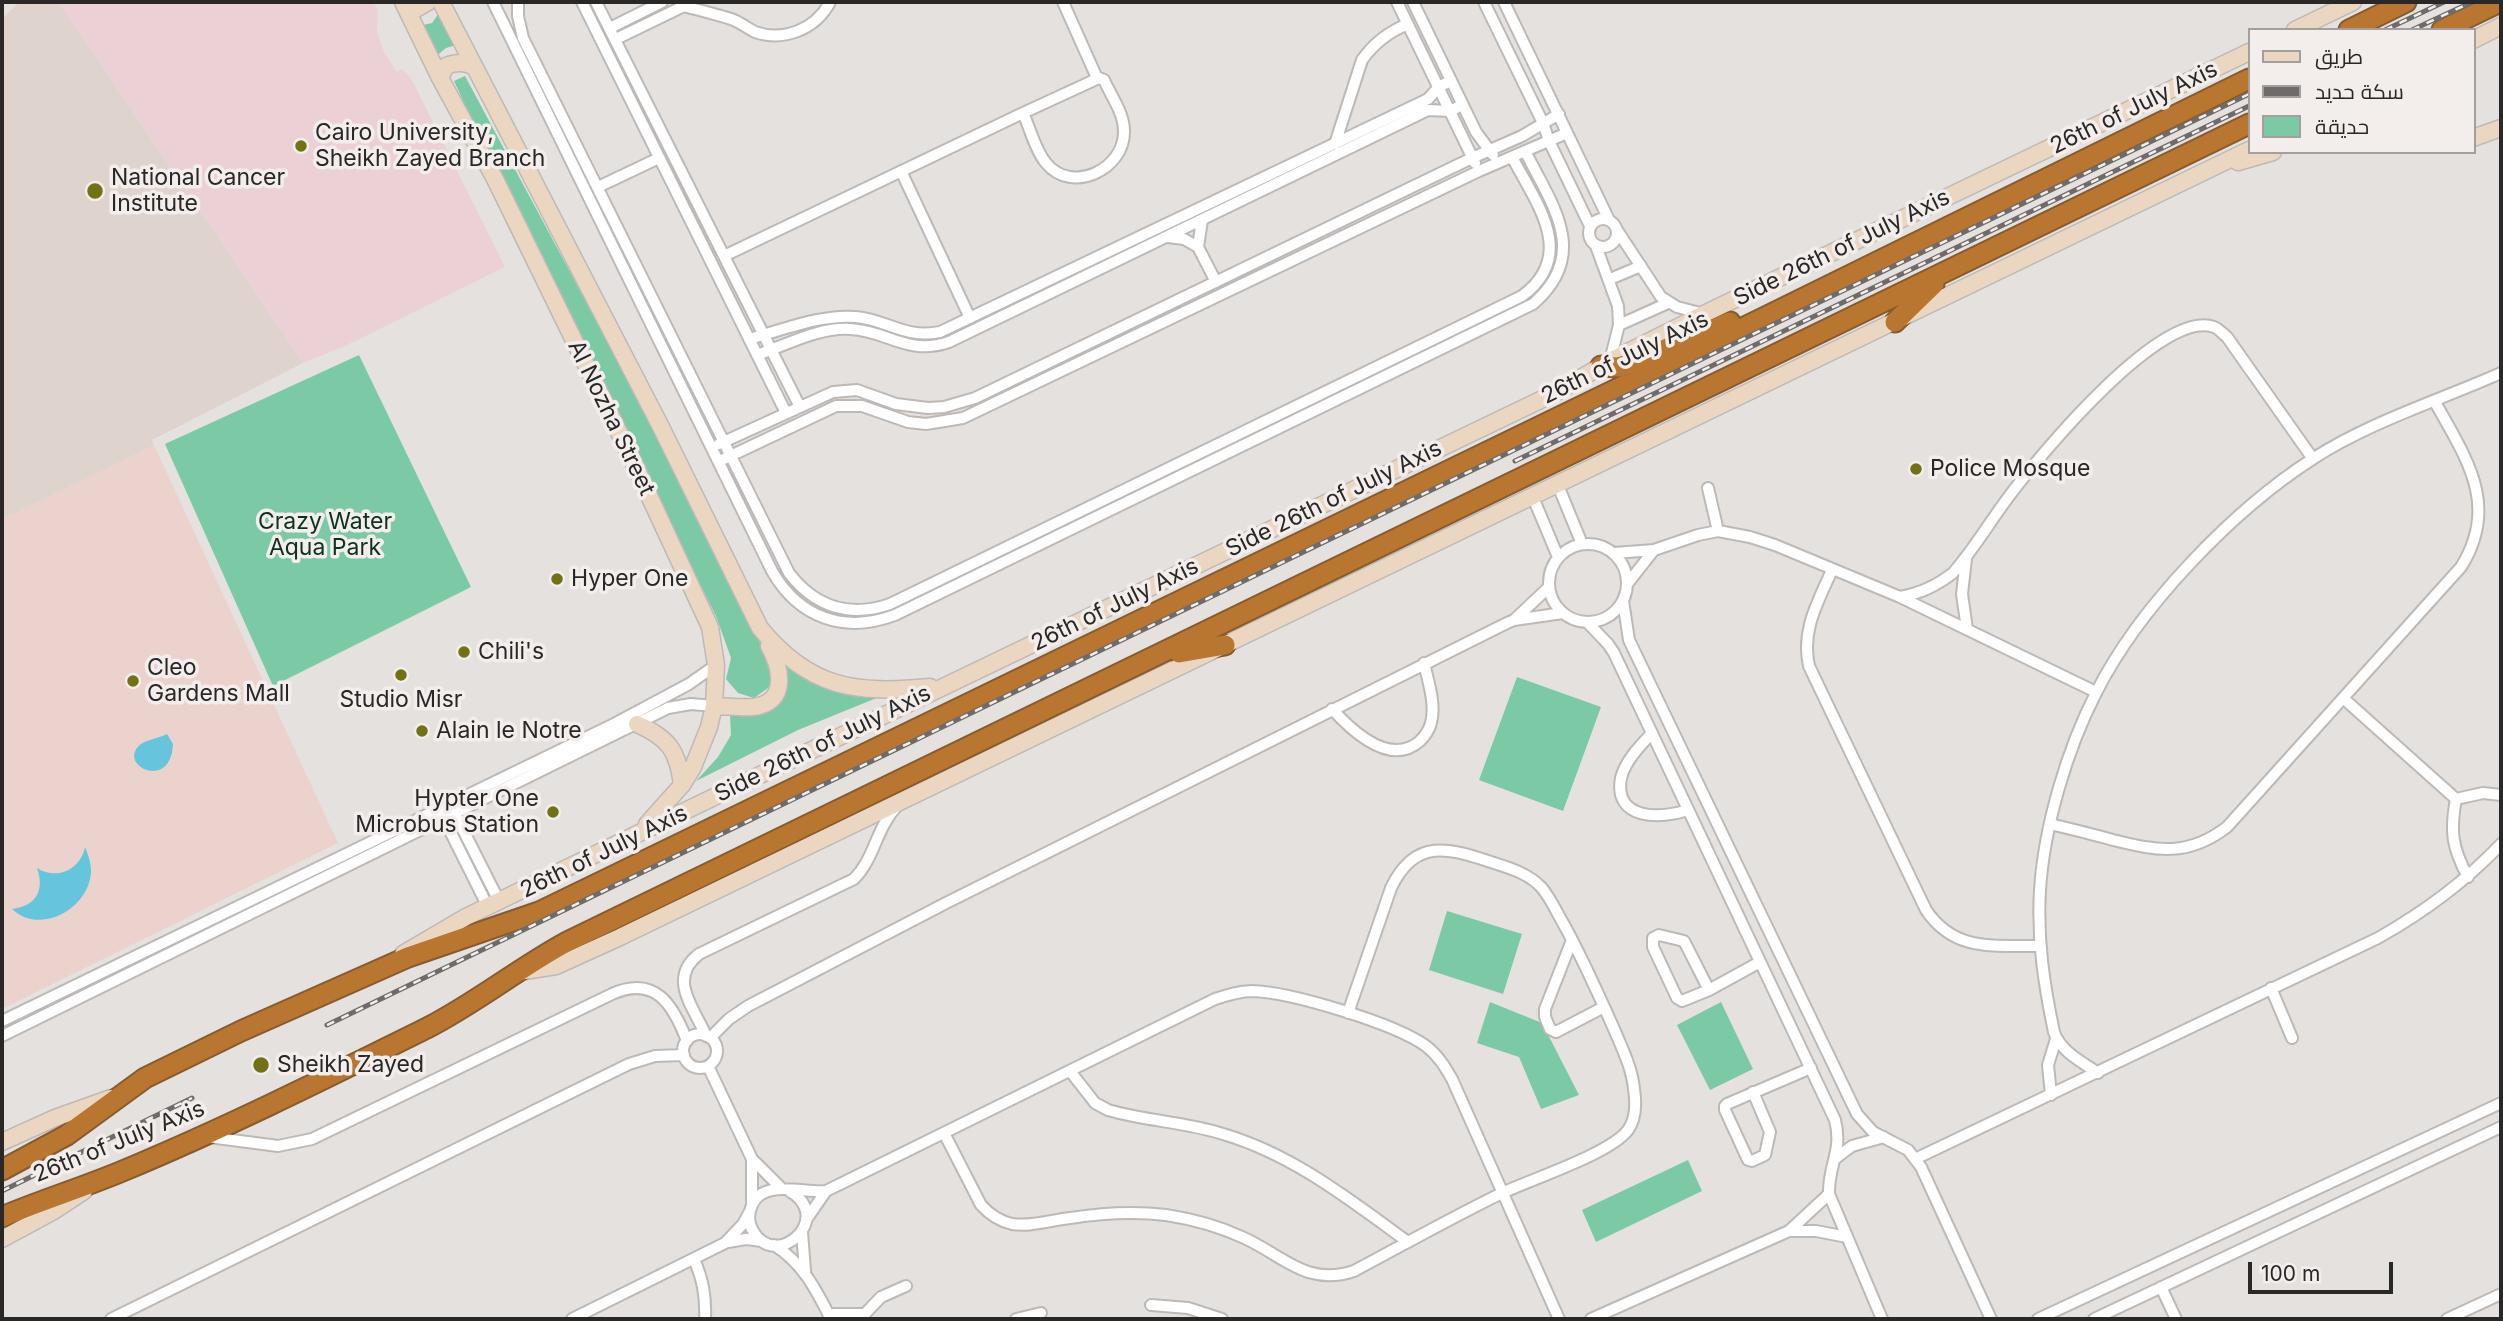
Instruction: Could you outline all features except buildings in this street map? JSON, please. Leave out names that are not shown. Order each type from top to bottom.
[{"type":"highway","points":[[2353,28],[2406,2]]},
{"type":"highway","points":[[2446,28],[2500,2]]},
{"type":"highway","name":"26th of July Axis","points":[[2,1170],[67,1135],[117,1097],[168,1066],[382,967],[538,912],[1759,320],[2248,79]]},
{"type":"highway","name":"26th of July Axis","points":[[2,1217],[97,1181],[200,1137],[436,1023],[580,936],[2248,124]]},
{"type":"highway","points":[[1895,322],[1948,271]]},
{"type":"highway","points":[[1605,364],[1624,366],[1725,323],[1759,320]]},
{"type":"highway","points":[[1157,657],[1225,645]]},
{"type":"main road","points":[[405,5],[414,10],[428,2]]},
{"type":"main road","name":"Al Nozha Street","points":[[441,2],[661,427],[760,628],[775,646],[798,665],[839,685],[884,691],[940,686]]},
{"type":"main road","points":[[2299,28],[2353,2]]},
{"type":"main road","name":"Al Nozha Street","points":[[405,5],[440,79],[495,179],[664,525],[686,579],[710,627],[716,665],[714,706],[702,747],[682,785],[635,835]]},
{"type":"main road","points":[[2475,39],[2501,26]]},
{"type":"main road","name":"Side 26th of July Axis","points":[[382,967],[434,935],[494,904],[940,686],[1555,393],[1605,364],[1704,314],[2248,52]]},
{"type":"main road","points":[[440,79],[446,66],[464,63],[473,66]]},
{"type":"main road","points":[[2475,137],[2501,128]]},
{"type":"main road","points":[[519,972],[547,969],[565,963],[2248,150]]},
{"type":"main road","points":[[2212,168],[2265,154]]},
{"type":"main road","points":[[714,706],[752,707],[762,705],[775,694],[781,678],[780,669],[760,628]]},
{"type":"main road","points":[[637,724],[665,740],[672,749],[679,763],[682,785]]},
{"type":"main road","points":[[2,1142],[55,1118],[117,1097]]},
{"type":"main road","points":[[2,1239],[52,1212],[97,1181]]},
{"type":"street","points":[[582,2],[786,413]]},
{"type":"street","points":[[596,2],[800,407]]},
{"type":"street","points":[[610,28],[662,2]]},
{"type":"street","points":[[615,40],[688,4],[734,20],[752,31],[773,35],[803,29],[820,16],[830,2]]},
{"type":"street","points":[[1063,2],[1097,78]]},
{"type":"street","points":[[1397,2],[1479,171]]},
{"type":"street","points":[[1413,2],[1476,132],[1498,163]]},
{"type":"street","points":[[1484,2],[1543,122],[1549,141],[1590,226],[1590,239],[1596,246],[1610,279],[1618,306],[1619,325],[1605,364]]},
{"type":"street","points":[[1504,2],[1609,220],[1661,297],[1668,303],[1704,314]]},
{"type":"street","points":[[496,7],[511,11],[519,3]]},
{"type":"street","points":[[519,3],[523,38],[789,573],[798,585],[820,602],[834,608],[855,611],[876,609],[890,604],[1522,296],[1542,278],[1548,266],[1551,239],[1548,227],[1512,157]]},
{"type":"street","points":[[496,7],[772,571],[789,595],[805,608],[824,618],[853,624],[881,620],[1533,304],[1551,286],[1558,274],[1564,236],[1561,222],[1525,151]]},
{"type":"street","points":[[1335,144],[1363,60],[1369,50],[1387,34],[1408,24]]},
{"type":"street","points":[[724,256],[901,171],[1023,113],[1097,78],[1104,80],[1123,120],[1125,132],[1118,155],[1101,172],[1078,177],[1055,170],[1045,163],[1023,113]]},
{"type":"street","points":[[749,339],[823,319],[853,317],[910,334],[930,334],[970,318],[1428,99],[1438,87],[1450,80]]},
{"type":"street","points":[[757,355],[838,329],[867,331],[908,346],[935,347],[1428,110],[1450,111],[1462,105]]},
{"type":"street","points":[[712,448],[832,392],[857,390],[912,407],[960,404],[1529,133],[1559,114]]},
{"type":"street","points":[[719,462],[836,406],[862,406],[908,422],[945,422],[963,418],[1479,171],[1567,132]]},
{"type":"street","points":[[598,187],[659,158]]},
{"type":"street","points":[[901,171],[970,318]]},
{"type":"street","points":[[1202,220],[1198,247],[1216,282]]},
{"type":"street","points":[[1590,226],[1596,220],[1609,220]]},
{"type":"street","points":[[1596,246],[1609,246],[1616,239],[1617,230]]},
{"type":"street","points":[[1167,236],[1184,239],[1198,247]]},
{"type":"street","points":[[1610,279],[1641,267]]},
{"type":"street","points":[[1619,325],[1668,303]]},
{"type":"street","points":[[1900,597],[1937,585],[1953,573],[2030,469],[2095,397],[2147,351],[2186,328],[2215,327],[2227,337],[2313,458]]},
{"type":"street","points":[[2051,1095],[2048,1065],[2056,1039],[2044,983],[2040,946],[2041,887],[2050,824],[2076,737],[2096,692],[2145,618],[2189,565],[2259,499],[2313,458],[2365,430],[2501,373]]},
{"type":"street","points":[[2050,824],[2164,850],[2197,845],[2213,838],[2227,827],[2461,567],[2476,538],[2479,522],[2477,490],[2467,459],[2435,402]]},
{"type":"street","points":[[1557,482],[1582,544]]},
{"type":"street","points":[[1708,488],[1718,531]]},
{"type":"street","points":[[1532,495],[1558,557]]},
{"type":"street","points":[[1614,553],[1654,550],[1707,532],[1718,531],[1774,545],[1900,597],[2096,692]]},
{"type":"street","points":[[1628,583],[1626,572],[1614,553],[1604,547],[1582,544],[1558,557],[1552,566],[1549,587],[1556,605],[1570,618],[1587,622],[1608,616],[1614,613],[1623,601],[1628,583],[1654,550]]},
{"type":"street","points":[[1966,558],[1962,594],[1967,629]]},
{"type":"street","points":[[1832,569],[1808,625],[1806,653],[1809,666],[1926,910],[1943,930],[1966,943],[2040,946]]},
{"type":"street","points":[[1514,620],[1549,587]]},
{"type":"street","points":[[1623,601],[1629,640],[1857,1114],[1864,1124],[1884,1138],[1900,1144],[1915,1159],[1991,1319]]},
{"type":"street","points":[[876,609],[881,620]]},
{"type":"street","points":[[708,1037],[748,1006],[946,903],[1424,663],[1514,620],[1563,613]]},
{"type":"street","points":[[1587,622],[1614,653],[1811,1068],[1838,1132],[1839,1144],[1829,1194],[1882,1319]]},
{"type":"street","points":[[1332,709],[1354,731],[1377,745],[1389,749],[1409,748],[1426,735],[1432,722],[1424,663]]},
{"type":"street","points":[[2,1021],[168,948],[450,817],[669,695],[716,665]]},
{"type":"street","points":[[2343,698],[2456,799]]},
{"type":"street","points":[[2,1036],[444,805],[676,706],[714,706]]},
{"type":"street","points":[[1652,733],[1637,748],[1624,770],[1621,781],[1625,802],[1633,810],[1647,816],[1669,817],[1688,810]]},
{"type":"street","points":[[2456,799],[2483,793],[2501,795]]},
{"type":"street","points":[[2456,799],[2452,822],[2453,842],[2468,877]]},
{"type":"street","points":[[708,1066],[716,1055],[716,1046],[708,1037],[683,984],[684,971],[688,964],[706,950],[854,879],[866,864],[881,827],[899,803]]},
{"type":"street","points":[[444,805],[494,904]]},
{"type":"street","points":[[1915,1159],[2387,933],[2433,904],[2468,877],[2501,844]]},
{"type":"street","points":[[944,1133],[981,1205],[990,1215],[1013,1224],[1133,1212],[1183,1218],[1244,1237],[1302,1271],[1333,1276],[1354,1271],[1502,1193],[1606,1147],[1632,1124],[1636,1104],[1632,1076],[1604,1007],[1572,940],[1541,887],[1524,875],[1451,850],[1438,849],[1409,862],[1398,875],[1348,1013]]},
{"type":"street","points":[[1709,990],[1684,940],[1659,935],[1653,938],[1653,947],[1679,1000],[1685,1001],[1709,990],[1760,962]]},
{"type":"street","points":[[1572,940],[1545,1009],[1549,1029],[1556,1032],[1604,1007]]},
{"type":"street","points":[[200,1137],[278,1146],[312,1139],[612,994],[632,987],[649,989],[663,999],[682,1026],[687,1041]]},
{"type":"street","points":[[2271,988],[2292,1038]]},
{"type":"street","points":[[774,1245],[790,1242],[804,1226],[826,1191],[1231,994],[1265,992],[1348,1013],[1407,1036],[1426,1046],[1441,1061],[1452,1079],[1559,1319]]},
{"type":"street","points":[[708,1037],[696,1035],[687,1041],[684,1048],[684,1055],[693,1067],[708,1066]]},
{"type":"street","points":[[2056,1039],[2098,1073]]},
{"type":"street","points":[[111,1319],[629,1064],[655,1056],[684,1055]]},
{"type":"street","points":[[708,1066],[752,1159],[754,1189],[751,1228],[762,1241]]},
{"type":"street","points":[[1753,1092],[1770,1133],[1765,1155],[1752,1161],[1748,1160],[1724,1108],[1753,1092],[1811,1068]]},
{"type":"street","points":[[1070,1071],[1095,1103],[1108,1110],[1201,1128],[1255,1144],[1275,1153],[1327,1183],[1408,1242]]},
{"type":"street","points":[[2038,1319],[2501,1102]]},
{"type":"street","points":[[2094,1319],[2501,1127]]},
{"type":"street","points":[[1836,1158],[1862,1141],[1884,1138]]},
{"type":"street","points":[[752,1159],[785,1189],[795,1194],[804,1206],[804,1270]]},
{"type":"street","points":[[572,1319],[725,1243],[735,1235],[765,1191],[826,1191]]},
{"type":"street","points":[[1591,1319],[1789,1231],[1829,1194]]},
{"type":"street","points":[[1789,1231],[1816,1231],[1847,1237]]},
{"type":"street","points":[[725,1243],[746,1239],[762,1241],[785,1252],[804,1270],[829,1317],[861,1317],[881,1297],[906,1286]]},
{"type":"street","points":[[694,1259],[706,1298],[705,1319]]},
{"type":"street","points":[[2161,1287],[2175,1319]]},
{"type":"street","points":[[2447,1319],[2501,1294]]},
{"type":"street","points":[[1151,1305],[1188,1308],[1222,1319]]},
{"type":"street","points":[[1016,1319],[1041,1314]]},
{"type":"shaded area","name":"National Cancer Institute","points":[[19,2],[59,2],[303,363],[152,440],[154,445],[2,520],[2,19]]},
{"type":"shaded area","name":"Cairo University, Sheikh Zayed Branch","points":[[59,2],[373,2],[378,10],[377,32],[384,52],[397,72],[402,69],[411,78],[505,267],[343,347],[303,363]]},
{"type":"shaded area","name":"Cleo Gardens Mall","points":[[154,445],[338,843],[2,1009],[2,520]]},
{"type":"green space","points":[[439,13],[456,45],[446,48],[434,58],[419,26],[432,23]]},
{"type":"green space","points":[[465,76],[637,397],[767,657],[774,676],[768,688],[754,698],[738,693],[726,679],[731,658],[716,616],[525,235],[454,81]]},
{"type":"green space","name":"Crazy Water Aqua Park","points":[[359,355],[471,587],[273,686],[165,444]]},
{"type":"green space","points":[[787,665],[879,697],[798,730],[696,781],[718,757],[731,735],[730,716],[758,712],[783,699]]},
{"type":"green space","points":[[1517,677],[1601,707],[1563,811],[1479,780]]},
{"type":"green space","points":[[1447,911],[1522,934],[1503,994],[1429,970]]},
{"type":"green space","points":[[1490,1002],[1542,1023],[1579,1095],[1541,1109],[1519,1057],[1477,1043]]},
{"type":"green space","points":[[1721,1002],[1753,1069],[1710,1090],[1677,1025]]},
{"type":"green space","points":[[1688,1160],[1702,1191],[1596,1242],[1582,1210]]},
{"type":"water","points":[[167,734],[173,744],[170,759],[164,767],[155,771],[139,766],[135,752],[141,744]]},
{"type":"water","points":[[85,847],[91,867],[90,879],[86,891],[69,910],[58,916],[34,920],[12,909],[33,901],[40,884],[37,868],[52,873],[67,871],[79,861]]},
{"type":"railway","points":[[2389,28],[2444,2]]},
{"type":"railway","points":[[2416,28],[2472,2]]},
{"type":"railway","points":[[327,1025],[2248,94]]},
{"type":"railway","points":[[1515,461],[2248,106]]},
{"type":"railway","points":[[2,1191],[192,1098]]},
{"type":"place","name":"Cairo University, Sheikh Zayed Branch","points":[[301,146]]},
{"type":"place","name":"National Cancer Institute","points":[[95,191]]},
{"type":"place","name":"Police Mosque","points":[[1916,469]]},
{"type":"place","name":"Hyper One","points":[[557,579]]},
{"type":"place","name":"Chili's","points":[[464,652]]},
{"type":"place","name":"Studio Misr","points":[[401,675]]},
{"type":"place","name":"Cleo Gardens Mall","points":[[133,681]]},
{"type":"place","name":"Alain le Notre","points":[[422,731]]},
{"type":"place","name":"Hypter One Microbus Station","points":[[553,812]]},
{"type":"place","name":"Sheikh Zayed","points":[[261,1065]]}]
